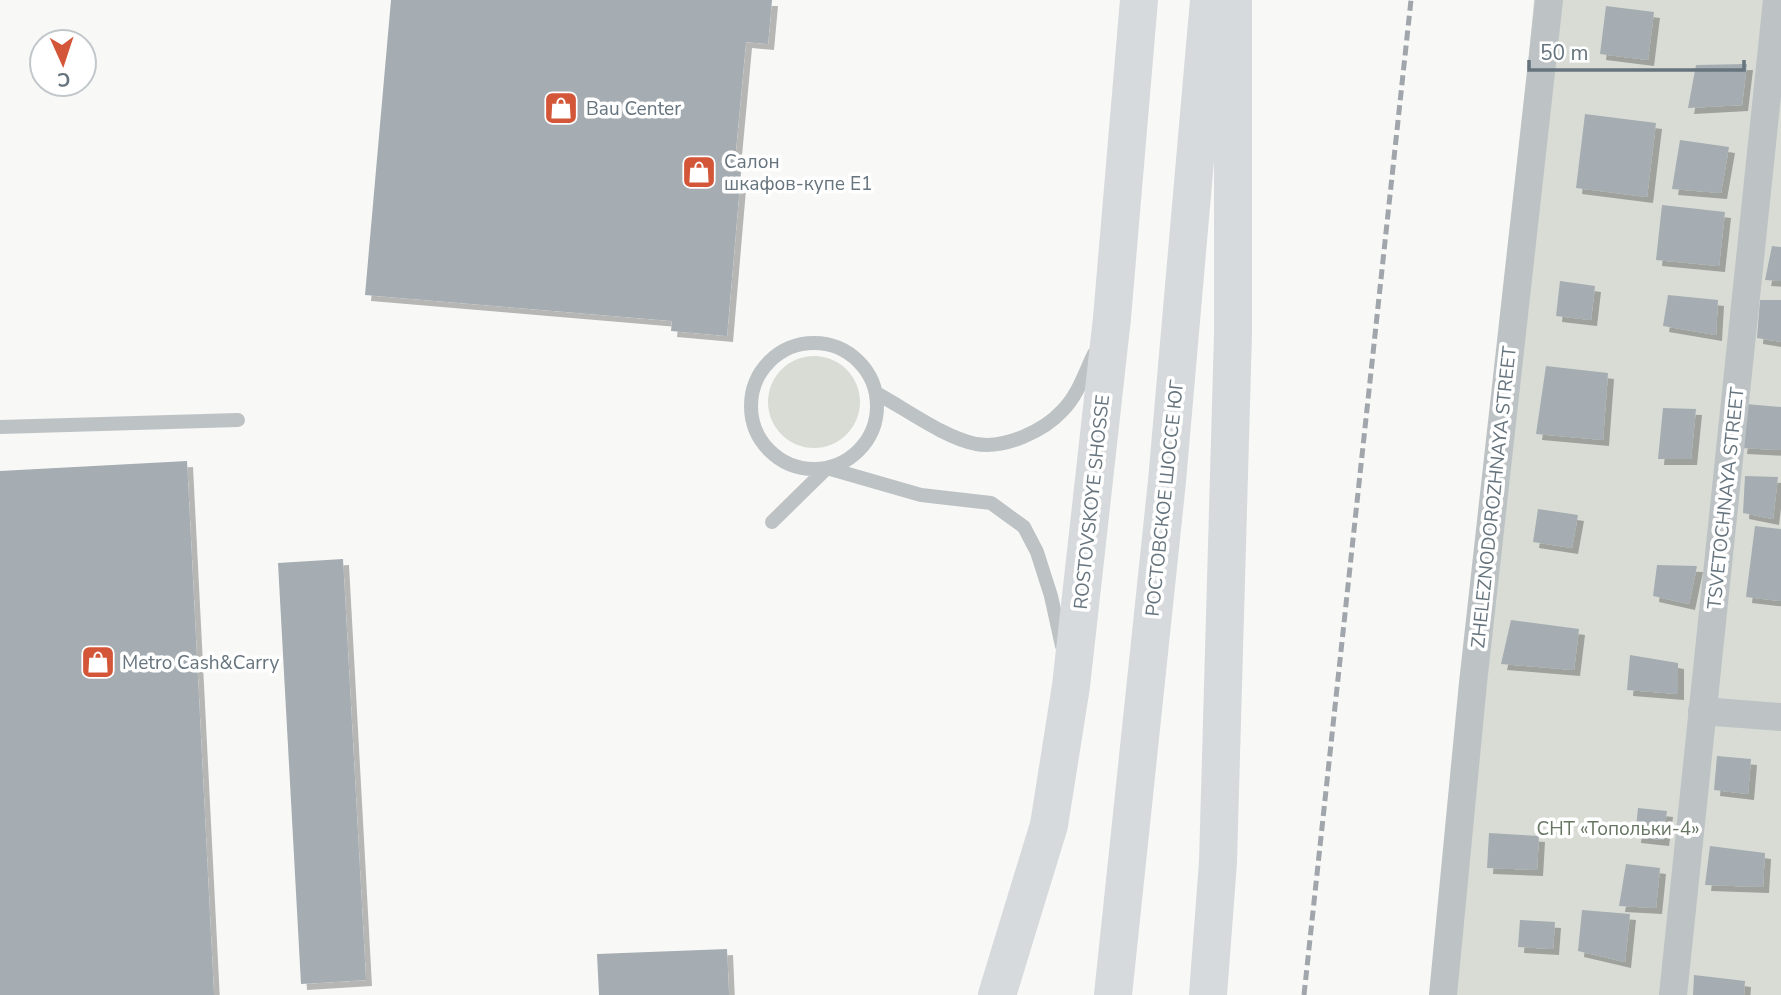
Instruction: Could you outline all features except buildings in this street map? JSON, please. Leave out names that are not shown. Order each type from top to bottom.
[{"type":"main road","name":"ROSTOVSKOYE SHOSSE","points":[[997,995],[1049,825],[1070,687],[1112,318],[1139,0]]},
{"type":"main road","name":"РОСТОВСКОЕ ШОССЕ ЮГ","points":[[1113,995],[1168,467],[1209,0]]},
{"type":"main road","points":[[1208,995],[1218,862],[1233,348],[1233,0]]},
{"type":"main road","points":[[1024,995],[1049,825]]},
{"type":"street","name":"ZHELEZNODOROZHNAYA STREET","points":[[1443,995],[1473,683],[1549,0]]},
{"type":"street","name":"TSVETOCHNAYA STREET","points":[[1672,995],[1777,0]]},
{"type":"street","points":[[1702,711],[1781,717]]},
{"type":"lane","points":[[876,393],[952,436],[978,444],[1006,443],[1040,428],[1064,410],[1078,389],[1112,318]]},
{"type":"lane","points":[[809,342],[828,344],[859,361],[870,376],[876,393],[877,413],[872,432],[861,448],[846,461],[827,468],[794,466],[773,453],[757,435],[751,419],[750,402],[754,384],[762,368],[775,355],[809,342]]},
{"type":"lane","points":[[0,427],[238,420]]},
{"type":"lane","points":[[827,468],[921,495],[991,503],[1024,527],[1037,552],[1051,596],[1070,687]]},
{"type":"lane","points":[[772,522],[827,468]]},
{"type":"green space","name":"СНТ «Топольки-4»","points":[[1534,0],[1781,0],[1781,995],[1432,995],[1473,683]]},
{"type":"green space","points":[[814,356],[840,364],[852,376],[860,402],[852,428],[840,440],[814,448],[788,440],[776,428],[768,402],[776,376],[788,364]]},
{"type":"railway","points":[[1304,995],[1411,0]]},
{"type":"place","name":"Bau Center","points":[[561,108]]},
{"type":"place","name":"Салон шкафов-купе Е1","points":[[699,172]]},
{"type":"place","name":"Metro Cash&Carry","points":[[98,662]]}]
